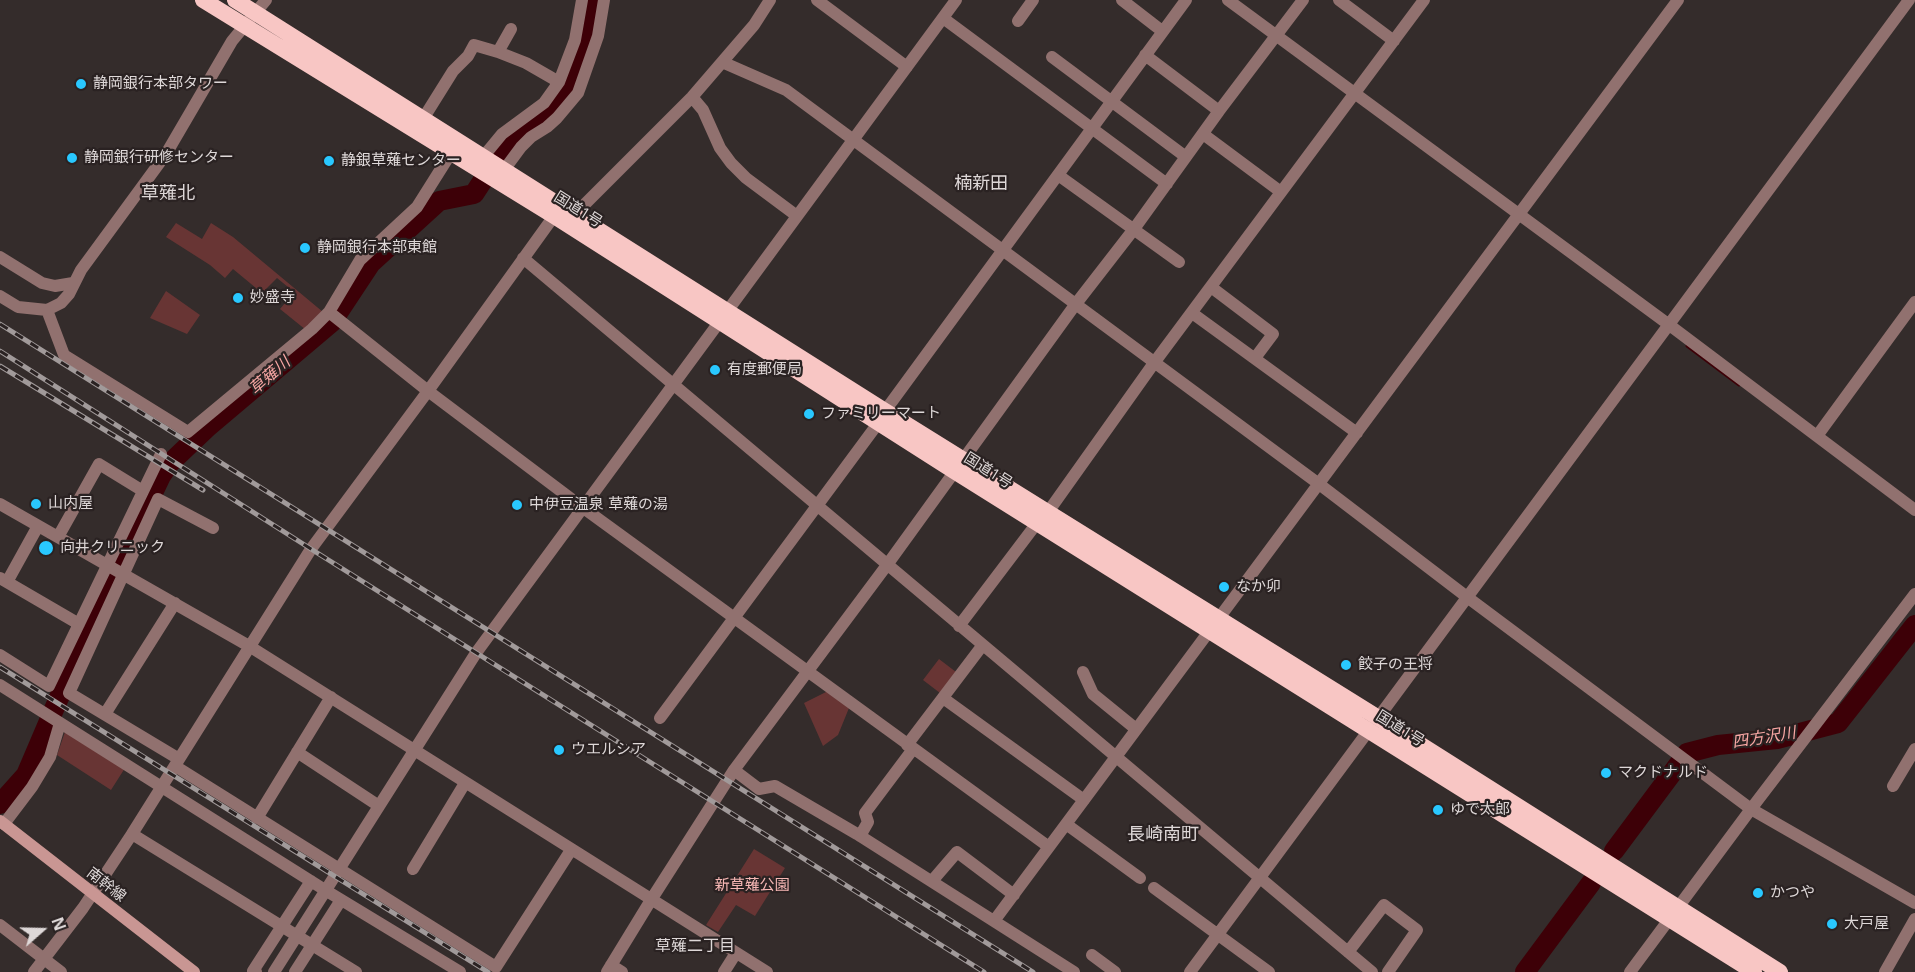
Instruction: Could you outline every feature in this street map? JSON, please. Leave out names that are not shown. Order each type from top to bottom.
[{"type":"highway","name":"国道1号","points":[[203,0],[255,13],[451,153],[724,316],[1674,912],[1780,972]]},
{"type":"highway","name":"国道1号","points":[[235,0],[575,213],[724,316]]},
{"type":"highway","name":"国道1号","points":[[1674,912],[1754,972]]},
{"type":"main road","name":"南幹線","points":[[2,823],[194,972]]},
{"type":"street","points":[[483,157],[502,134],[544,103],[559,82],[575,40],[582,0]]},
{"type":"street","points":[[504,170],[526,142],[557,118],[578,93],[598,36],[604,0]]},
{"type":"street","points":[[34,972],[92,894],[132,834],[311,549],[554,216],[575,213],[692,97],[754,25],[770,0]]},
{"type":"street","points":[[817,0],[907,67]]},
{"type":"street","points":[[274,972],[476,653],[956,0]]},
{"type":"street","points":[[1018,21],[1033,0]]},
{"type":"street","points":[[1122,0],[1162,31]]},
{"type":"street","points":[[660,718],[1186,0]]},
{"type":"street","points":[[1228,0],[1668,324],[1915,510]]},
{"type":"street","points":[[614,970],[651,900],[735,770],[887,565],[1075,304],[1134,229],[1303,0]]},
{"type":"street","points":[[1339,0],[1394,41]]},
{"type":"street","points":[[959,626],[1043,517],[1154,363],[1424,0]]},
{"type":"street","points":[[994,921],[1678,0]]},
{"type":"street","points":[[1190,972],[1909,0]]},
{"type":"street","points":[[0,296],[18,307],[48,310],[61,303],[166,154],[232,41],[255,13]]},
{"type":"street","points":[[943,18],[1167,184]]},
{"type":"street","points":[[498,52],[511,28]]},
{"type":"street","points":[[423,119],[453,71],[468,56],[474,45],[526,63],[559,82]]},
{"type":"street","points":[[1145,55],[1219,111]]},
{"type":"street","points":[[1052,57],[1186,157]]},
{"type":"street","points":[[722,62],[786,90],[1319,484],[1751,809],[1915,903]]},
{"type":"street","points":[[692,97],[703,110],[720,148],[730,163],[746,178],[797,216]]},
{"type":"street","points":[[1203,134],[1281,192]]},
{"type":"street","points":[[48,310],[64,355],[188,432],[312,329],[329,312],[360,260],[417,207],[451,153]]},
{"type":"street","points":[[1058,175],[1179,262]]},
{"type":"street","points":[[0,257],[42,283],[56,286],[73,283]]},
{"type":"street","points":[[523,258],[1372,972]]},
{"type":"street","points":[[1211,287],[1273,334],[1255,358]]},
{"type":"street","points":[[1817,436],[1915,302]]},
{"type":"street","points":[[329,312],[428,391],[582,507],[1049,847]]},
{"type":"street","points":[[1192,313],[1357,434]]},
{"type":"street","points":[[0,655],[49,686],[161,454]]},
{"type":"street","points":[[58,537],[99,464],[143,491]]},
{"type":"street","points":[[213,528],[158,500],[69,693],[105,714],[258,818],[496,967],[571,850]]},
{"type":"street","points":[[0,504],[249,646],[767,972]]},
{"type":"street","points":[[38,526],[3,580],[79,624]]},
{"type":"street","points":[[1630,972],[1915,594]]},
{"type":"street","points":[[105,714],[175,603]]},
{"type":"street","points":[[860,836],[868,822],[865,813],[943,698],[982,646]]},
{"type":"street","points":[[1083,672],[1093,694],[1136,729]]},
{"type":"street","points":[[0,685],[341,900],[460,972]]},
{"type":"street","points":[[258,818],[331,697]]},
{"type":"street","points":[[943,698],[1084,800]]},
{"type":"street","points":[[2,823],[32,787],[50,757],[59,722]]},
{"type":"street","points":[[1893,786],[1915,749]]},
{"type":"street","points":[[297,752],[380,806]]},
{"type":"street","points":[[735,770],[759,789],[775,786],[860,836],[1074,972]]},
{"type":"street","points":[[412,869],[465,783]]},
{"type":"street","points":[[1066,824],[1140,878]]},
{"type":"street","points":[[132,834],[356,972]]},
{"type":"street","points":[[932,881],[957,852],[1014,895]]},
{"type":"street","points":[[256,972],[254,970],[311,881]]},
{"type":"street","points":[[1154,888],[1269,972]]},
{"type":"street","points":[[295,972],[341,900]]},
{"type":"street","points":[[1348,952],[1384,905],[1417,930],[1388,972]]},
{"type":"street","points":[[1885,972],[1915,919]]},
{"type":"street","points":[[0,925],[61,972]]},
{"type":"street","points":[[724,972],[736,953]]},
{"type":"street","points":[[1092,956],[1115,972]]},
{"type":"green space","points":[[176,223],[202,239],[211,223],[233,237],[323,312],[306,330],[280,309],[294,292],[277,278],[262,293],[233,269],[225,278],[210,265],[166,237]]},
{"type":"green space","points":[[166,291],[200,315],[187,334],[150,318]]},
{"type":"green space","points":[[939,659],[956,672],[940,693],[923,680]]},
{"type":"green space","points":[[828,691],[849,708],[838,735],[823,746],[804,703]]},
{"type":"green space","points":[[65,732],[125,768],[111,790],[57,755]]},
{"type":"green space","name":"新草薙公園","points":[[754,849],[785,868],[755,916],[736,905],[718,932],[706,925]]},
{"type":"waterway","name":"草薙川","points":[[0,804],[26,775],[90,625],[161,476],[169,464],[209,426],[332,322],[371,263],[439,201],[474,194],[502,151],[550,111],[571,83],[582,53],[594,0]]},
{"type":"waterway","points":[[1687,346],[1739,385]]},
{"type":"waterway","name":"四方沢川","points":[[1614,851],[1687,753],[1718,745],[1777,739],[1838,723],[1915,625]]},
{"type":"waterway","name":"四方沢川","points":[[1525,972],[1591,883]]},
{"type":"railway","points":[[0,324],[1033,972]]},
{"type":"railway","points":[[0,351],[984,972]]},
{"type":"railway","points":[[0,366],[203,490]]},
{"type":"railway","points":[[0,667],[488,972]]},
{"type":"place","name":"静岡銀行本部タワー","points":[[81,84]]},
{"type":"place","name":"静岡銀行研修センター","points":[[72,158]]},
{"type":"place","name":"静銀草薙センター","points":[[329,161]]},
{"type":"place","name":"静岡銀行本部東館","points":[[305,248]]},
{"type":"place","name":"妙盛寺","points":[[238,298]]},
{"type":"place","name":"有度郵便局","points":[[715,370]]},
{"type":"place","name":"ファミリーマート","points":[[809,414]]},
{"type":"place","name":"山内屋","points":[[36,504]]},
{"type":"place","name":"中伊豆温泉 草薙の湯","points":[[517,505]]},
{"type":"place","name":"向井クリニック","points":[[46,548]]},
{"type":"place","name":"なか卯","points":[[1224,587]]},
{"type":"place","name":"餃子の王将","points":[[1346,665]]},
{"type":"place","name":"ウエルシア","points":[[559,750]]},
{"type":"place","name":"マクドナルド","points":[[1606,773]]},
{"type":"place","name":"ゆで太郎","points":[[1438,810]]},
{"type":"place","name":"かつや","points":[[1758,893]]},
{"type":"place","name":"大戸屋","points":[[1832,924]]},
{"type":"district","name":"楠新田","points":[[981,184]]},
{"type":"district","name":"草薙北","points":[[168,194]]},
{"type":"district","name":"長崎南町","points":[[1163,835]]},
{"type":"district","name":"草薙二丁目","points":[[695,946]]}]
